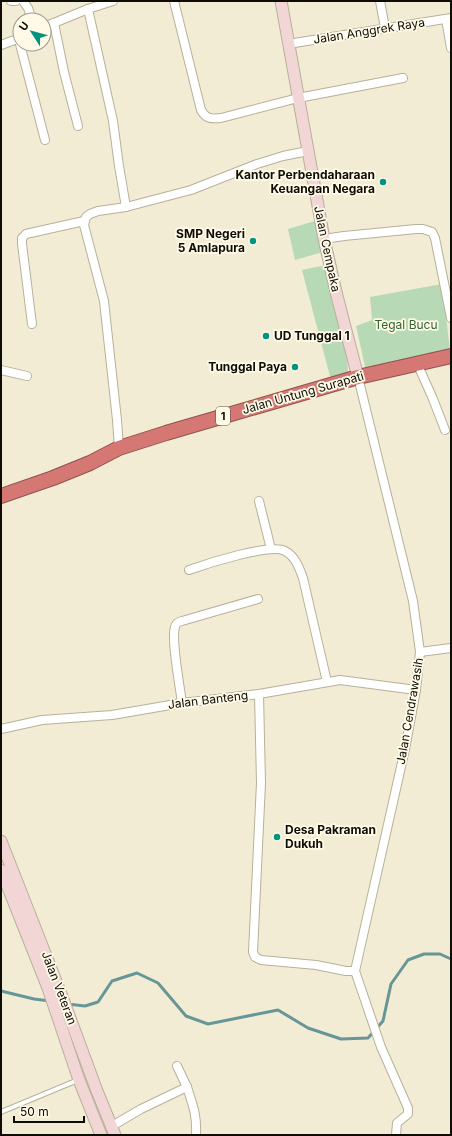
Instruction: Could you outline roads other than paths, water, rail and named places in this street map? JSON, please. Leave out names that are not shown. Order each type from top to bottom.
[{"type":"highway","name":"Jalan Untung Surapati","points":[[1,496],[90,463],[119,448],[358,377],[451,356]]},
{"type":"main road","name":"Jalan Cempaka","points":[[281,1],[324,239],[358,377]]},
{"type":"main road","name":"Jalan Veteran","points":[[1,841],[76,1031],[97,1092],[113,1130]]},
{"type":"main road","name":"Jalan Veteran","points":[[1,870],[48,988],[79,1080],[101,1135]]},
{"type":"main road","points":[[85,1096],[97,1092]]},
{"type":"street","points":[[11,1],[16,1]]},
{"type":"street","points":[[22,1],[29,12]]},
{"type":"street","points":[[78,126],[64,72],[54,22],[113,1]]},
{"type":"street","points":[[174,1],[201,110],[208,118],[220,118],[298,98],[403,78]]},
{"type":"street","points":[[380,1],[385,28]]},
{"type":"street","points":[[88,9],[113,121],[126,207]]},
{"type":"street","points":[[449,19],[451,48]]},
{"type":"street","name":"Jalan Anggrek Raya","points":[[288,44],[449,19]]},
{"type":"street","points":[[1,45],[12,43]]},
{"type":"street","points":[[23,52],[45,140]]},
{"type":"street","points":[[32,324],[22,244],[22,238],[26,234],[84,221],[90,214],[98,211],[126,207],[191,190],[256,164],[283,156],[308,151]]},
{"type":"street","points":[[84,221],[104,301],[119,448]]},
{"type":"street","points":[[324,239],[416,229],[424,229],[432,232],[451,318]]},
{"type":"street","points":[[417,363],[445,430]]},
{"type":"street","points":[[1,370],[27,376]]},
{"type":"street","name":"Jalan Cendrawasih","points":[[353,971],[393,802],[416,690],[420,652],[413,601],[358,377]]},
{"type":"street","points":[[259,500],[271,549]]},
{"type":"street","points":[[189,570],[232,557],[271,549],[284,550],[291,555],[298,565],[305,585],[327,682]]},
{"type":"street","points":[[182,703],[175,644],[174,628],[177,623],[258,600]]},
{"type":"street","points":[[420,652],[451,648]]},
{"type":"street","name":"Jalan Banteng","points":[[1,729],[42,720],[112,715],[182,703],[259,694],[340,680],[416,690]]},
{"type":"street","points":[[259,694],[261,784],[253,952],[255,957],[261,960],[316,965],[353,971],[381,1047],[395,1076],[409,1111],[408,1114],[397,1123],[396,1135]]},
{"type":"street","points":[[177,1066],[196,1113],[196,1135]]},
{"type":"street","points":[[113,1130],[141,1109],[186,1087]]},
{"type":"lane","points":[[1,1112],[79,1080]]},
{"type":"waterway","points":[[67,1004],[85,1006],[98,1002],[112,981],[137,973],[158,983],[186,1016],[208,1024],[278,1010],[308,1028],[341,1039],[368,1038],[383,1021],[391,984],[408,960],[424,954],[440,954],[451,959]]},
{"type":"waterway","points":[[1,991],[34,999],[50,1001]]},
{"type":"place","name":"Kantor Perbendaharaan Keuangan Negara","points":[[383,182]]},
{"type":"place","name":"SMP Negeri 5 Amlapura","points":[[253,241]]},
{"type":"place","name":"UD Tunggal 1","points":[[266,336]]},
{"type":"place","name":"Tunggal Paya","points":[[295,367]]},
{"type":"place","name":"Desa Pakraman Dukuh","points":[[277,837]]},
{"type":"park label","name":"Tegal Bucu","points":[[406,325]]}]
